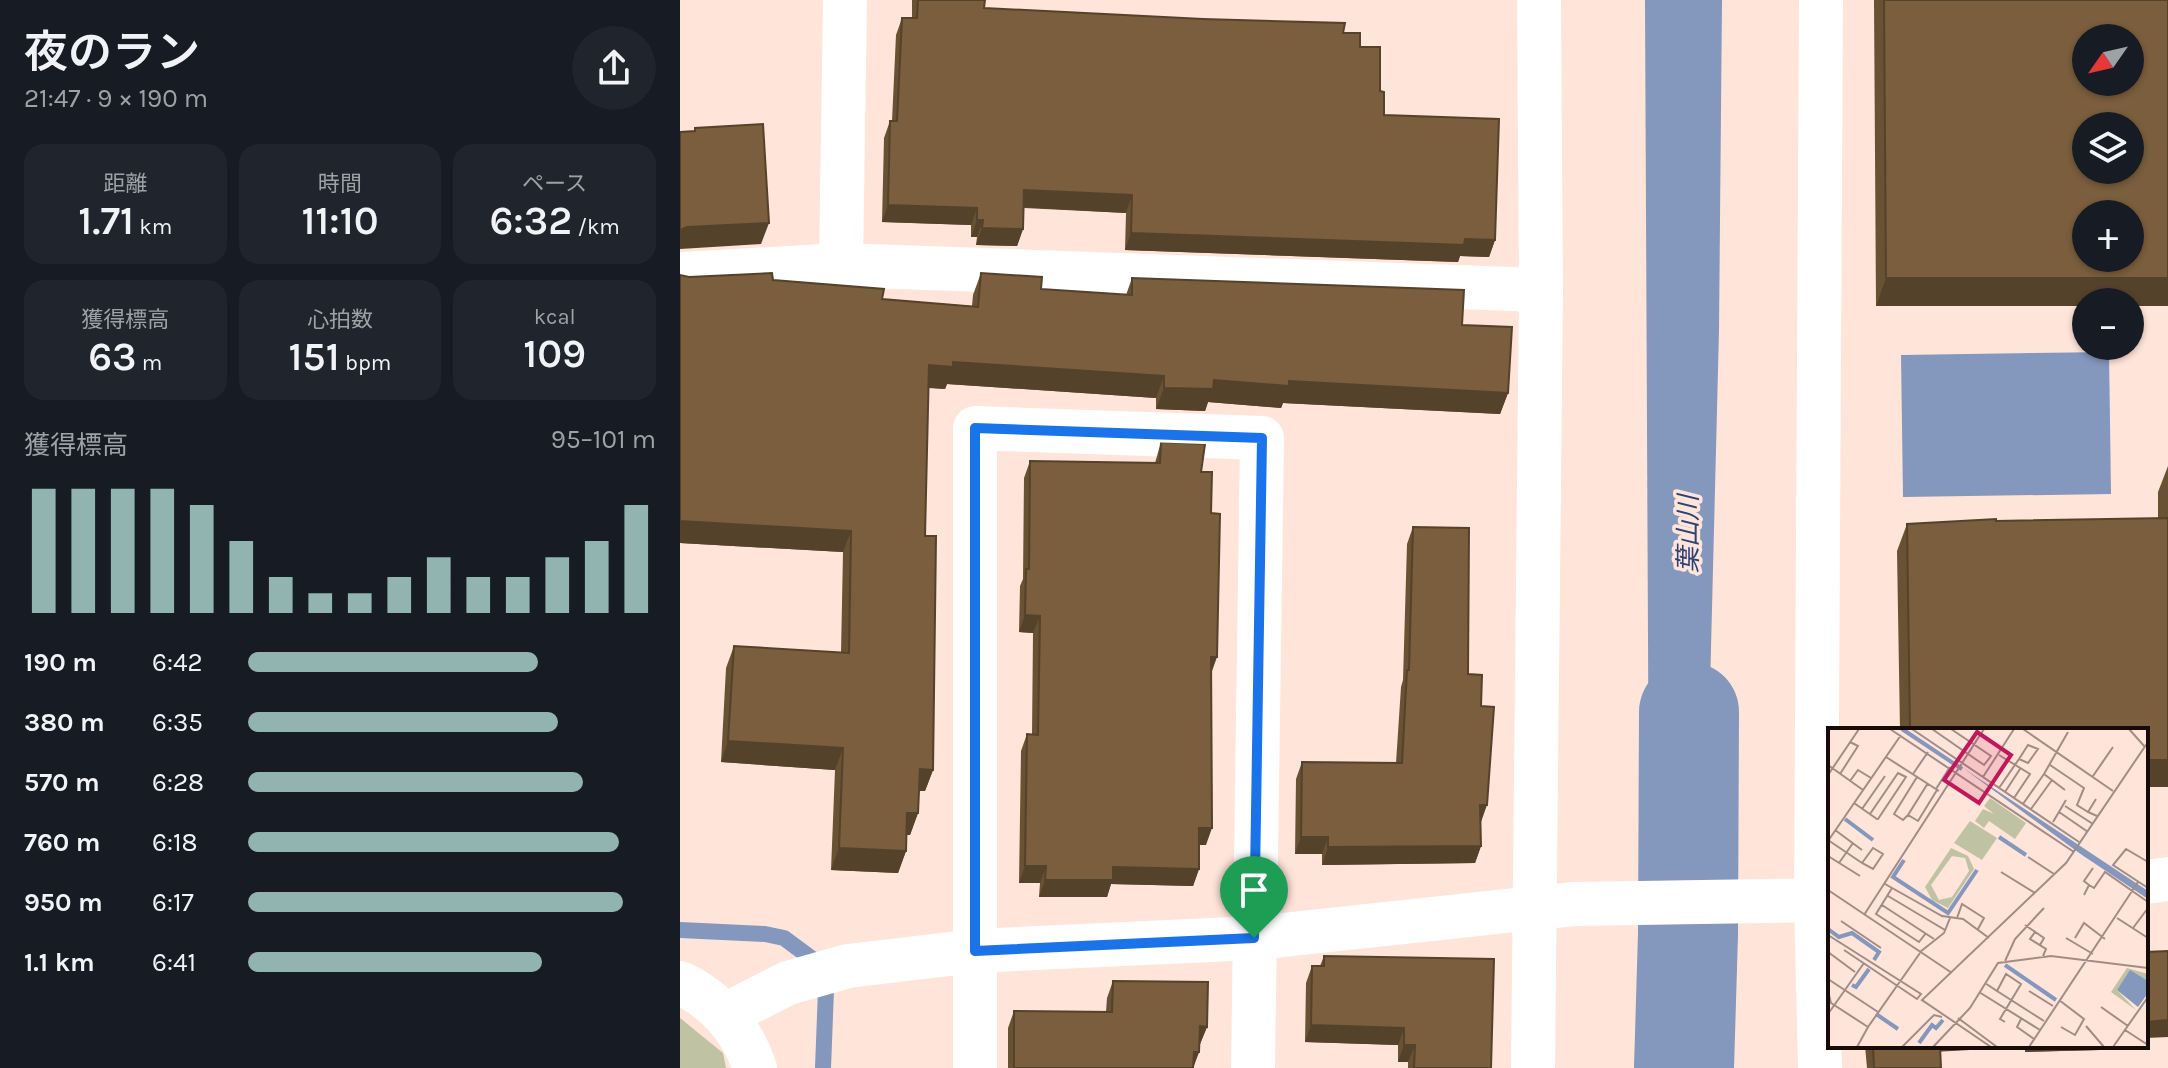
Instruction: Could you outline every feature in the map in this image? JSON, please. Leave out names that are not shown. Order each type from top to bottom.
[{"type":"street","points":[[841,265],[845,0]]},
{"type":"street","points":[[1533,1068],[1554,906],[1541,290],[1539,0]]},
{"type":"street","points":[[1820,1068],[1811,900],[1821,0]]},
{"type":"street","points":[[680,274],[841,265],[1541,290]]},
{"type":"street","points":[[975,1068],[975,428],[1262,438],[1253,1068]]},
{"type":"street","points":[[2148,882],[2168,879]]},
{"type":"street","points":[[727,1014],[788,983],[848,966],[975,951],[1254,938],[1554,906],[1811,900]]},
{"type":"street","points":[[680,983],[727,1014],[755,1068]]},
{"type":"green space","points":[[680,1018],[723,1053],[726,1068],[680,1068]]},
{"type":"water","points":[[1645,0],[1722,0],[1719,330],[1706,847],[1649,852]]},
{"type":"water","points":[[2072,353],[2072,360],[2109,360],[2111,494],[1903,497],[1901,355]]},
{"type":"building","points":[[918,0],[985,0],[984,8],[1345,23],[1343,33],[1360,33],[1360,47],[1380,47],[1380,91],[1384,92],[1384,115],[1499,119],[1495,240],[1465,239],[1464,245],[1131,233],[1132,195],[1024,190],[1023,229],[982,228],[983,220],[977,220],[977,208],[888,205],[890,121],[897,121],[902,18],[917,18]]},
{"type":"building","points":[[1884,0],[2168,0],[2168,278],[1886,278]]},
{"type":"building","points":[[763,124],[769,223],[687,227],[680,230],[680,132],[695,131],[695,128]]},
{"type":"building","points":[[772,273],[773,280],[884,289],[882,299],[978,307],[981,273],[1042,277],[1041,289],[1132,295],[1132,278],[1464,290],[1462,325],[1512,327],[1508,393],[1289,381],[1289,386],[1214,380],[1213,389],[1164,388],[1164,376],[953,362],[953,367],[929,365],[925,536],[936,536],[933,770],[920,769],[918,813],[907,813],[906,851],[839,848],[843,748],[728,741],[734,646],[849,653],[851,531],[680,521],[680,275]]},
{"type":"building","points":[[1161,442],[1205,444],[1201,472],[1212,472],[1211,513],[1220,514],[1217,657],[1211,657],[1212,828],[1199,828],[1199,869],[1113,867],[1113,880],[1045,880],[1046,866],[1025,866],[1027,734],[1038,735],[1040,616],[1025,615],[1026,569],[1029,569],[1030,461],[1160,463]]},
{"type":"building","points":[[2168,518],[2168,760],[2151,760],[2151,768],[2148,768],[2148,728],[1910,728],[1907,524]]},
{"type":"building","points":[[1413,527],[1469,528],[1468,674],[1482,675],[1481,706],[1494,707],[1487,805],[1480,805],[1481,846],[1328,847],[1328,837],[1301,837],[1302,762],[1402,763],[1409,670]]},
{"type":"building","points":[[2168,951],[2168,1020],[2148,1022],[2148,952]]},
{"type":"building","points":[[1324,956],[1494,959],[1491,1068],[1414,1068],[1415,1045],[1404,1045],[1404,1028],[1311,1025],[1312,966],[1324,966]]},
{"type":"building","points":[[1113,981],[1208,982],[1207,1027],[1200,1026],[1199,1052],[1194,1052],[1193,1068],[1014,1068],[1014,1011],[1112,1012]]},
{"type":"building","points":[[1873,1048],[1940,1048],[1941,1068],[1874,1068]]},
{"type":"waterway","name":"葉山川","points":[[1684,1068],[1689,712]]},
{"type":"waterway","points":[[680,930],[765,934],[784,938],[815,961]]},
{"type":"waterway","points":[[823,1068],[826,990]]},
{"type":"route","points":[[975,428],[1262,438],[1254,938],[975,951],[975,428]]}]
